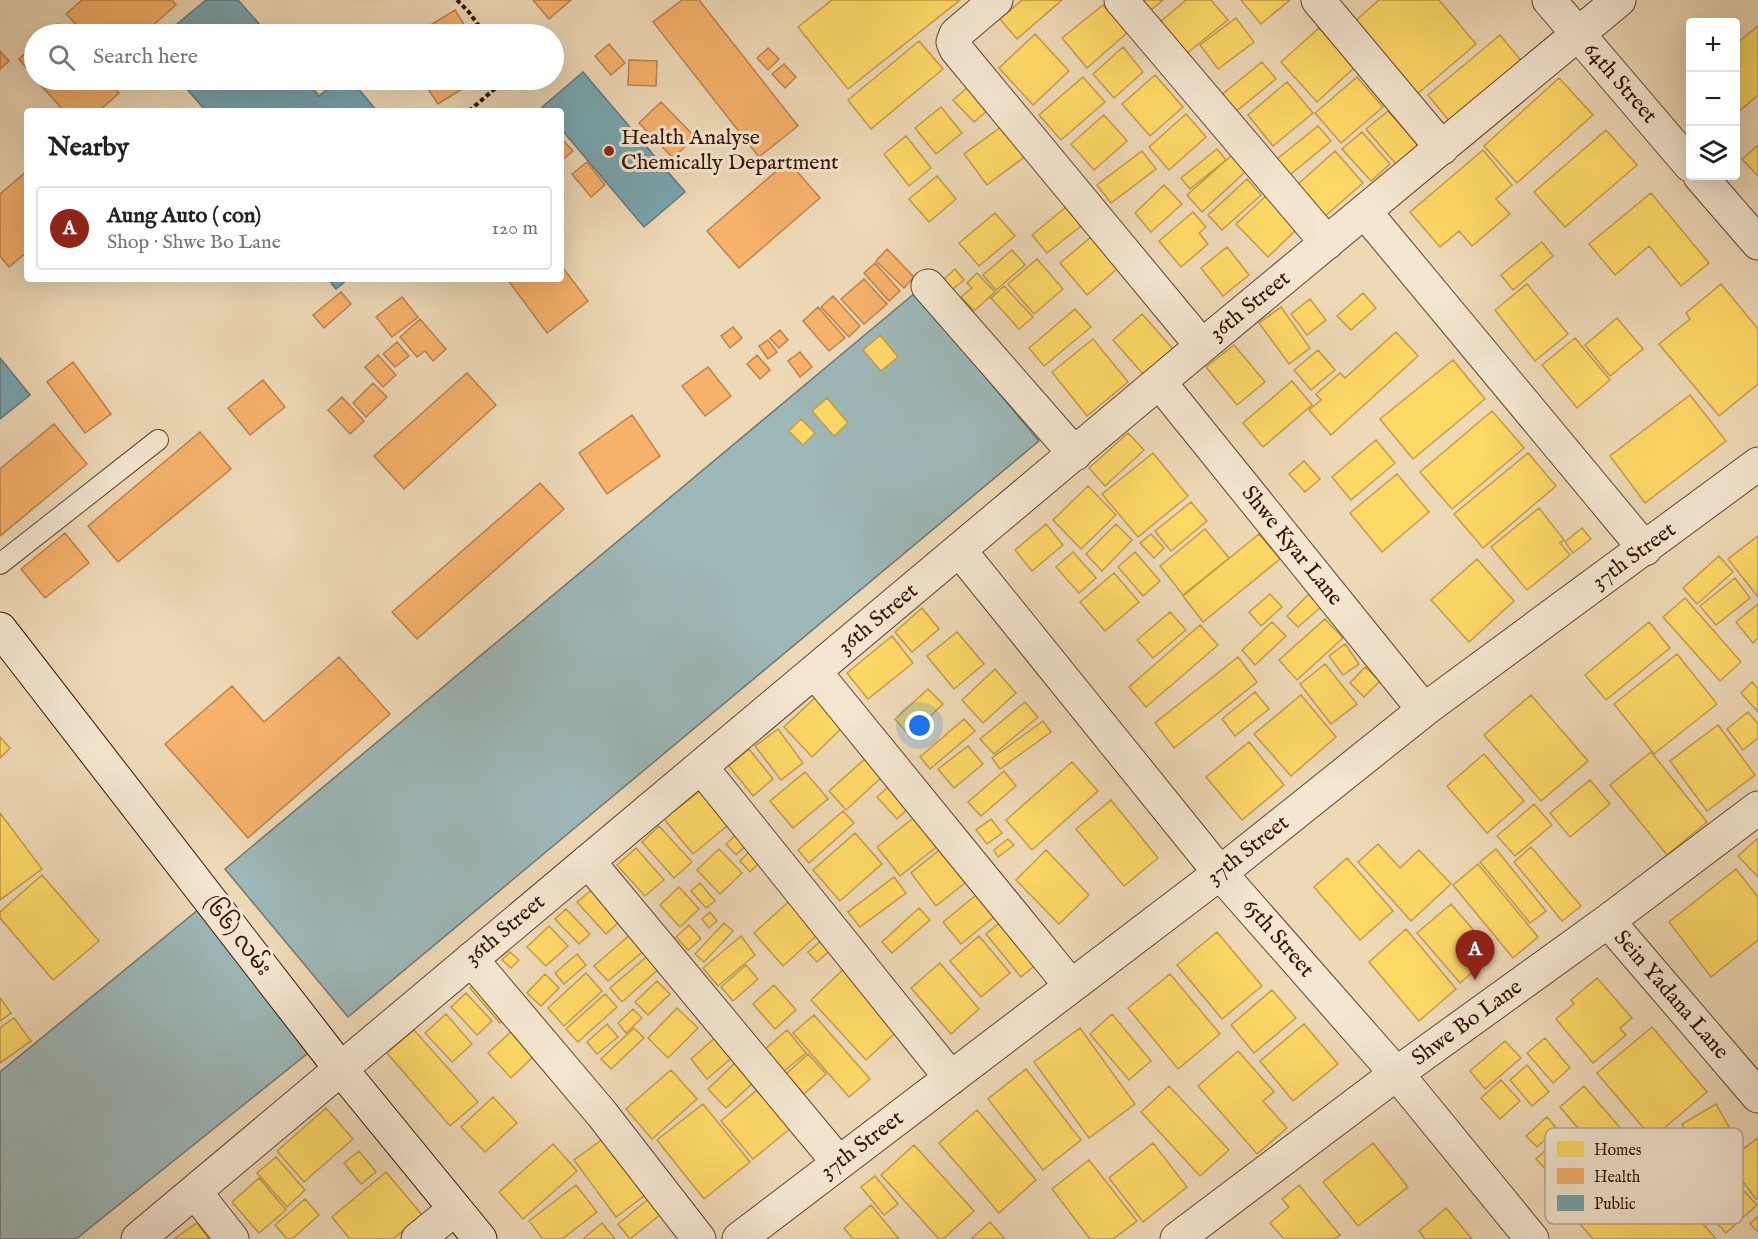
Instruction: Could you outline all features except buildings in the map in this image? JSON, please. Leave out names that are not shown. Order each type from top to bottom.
[{"type":"street","points":[[996,0],[956,34],[953,42],[1202,346]]},
{"type":"street","points":[[1121,0],[1327,243]]},
{"type":"street","points":[[1318,0],[1442,148]]},
{"type":"street","name":"64th Street","points":[[1550,0],[1686,160]]},
{"type":"street","name":"36th Street","points":[[138,1239],[1202,346],[1619,0]]},
{"type":"street","points":[[1703,180],[1758,243]]},
{"type":"street","points":[[1365,212],[1645,549]]},
{"type":"street","points":[[928,286],[1075,454]]},
{"type":"street","name":"Shwe Kyar Lane","points":[[1160,383],[1424,710]]},
{"type":"street","name":"37th Street","points":[[739,1239],[1220,873],[1424,710],[1758,464]]},
{"type":"street","name":"65th Street","points":[[960,551],[1220,873],[1396,1074],[1532,1239]]},
{"type":"street","name":"(၆၆) လမ်း","points":[[0,628],[340,1068],[480,1239]]},
{"type":"street","points":[[814,672],[1071,986]]},
{"type":"street","points":[[701,767],[951,1078]]},
{"type":"street","name":"Shwe Bo Lane","points":[[1177,1239],[1396,1074],[1608,921],[1758,808]]},
{"type":"street","points":[[588,861],[839,1163]]},
{"type":"street","name":"Sein Yadana Lane","points":[[1608,921],[1758,1096]]},
{"type":"street","points":[[471,958],[602,1114],[699,1239]]},
{"type":"street","points":[[195,1192],[232,1239]]},
{"type":"street","points":[[418,1239],[455,1209]]},
{"type":"lane","points":[[0,564],[158,440]]},
{"type":"path","points":[[457,0],[477,24]]},
{"type":"path","points":[[472,108],[493,90]]},
{"type":"water","points":[[915,293],[1039,441],[348,1017],[225,869]]},
{"type":"water","points":[[199,909],[312,1050],[76,1239],[0,1239],[0,1072]]},
{"type":"place","name":"Health Analyse Chemically Department","points":[[609,151]]},
{"type":"place","name":"Aung Auto ( con)","points":[[1475,980]]}]
